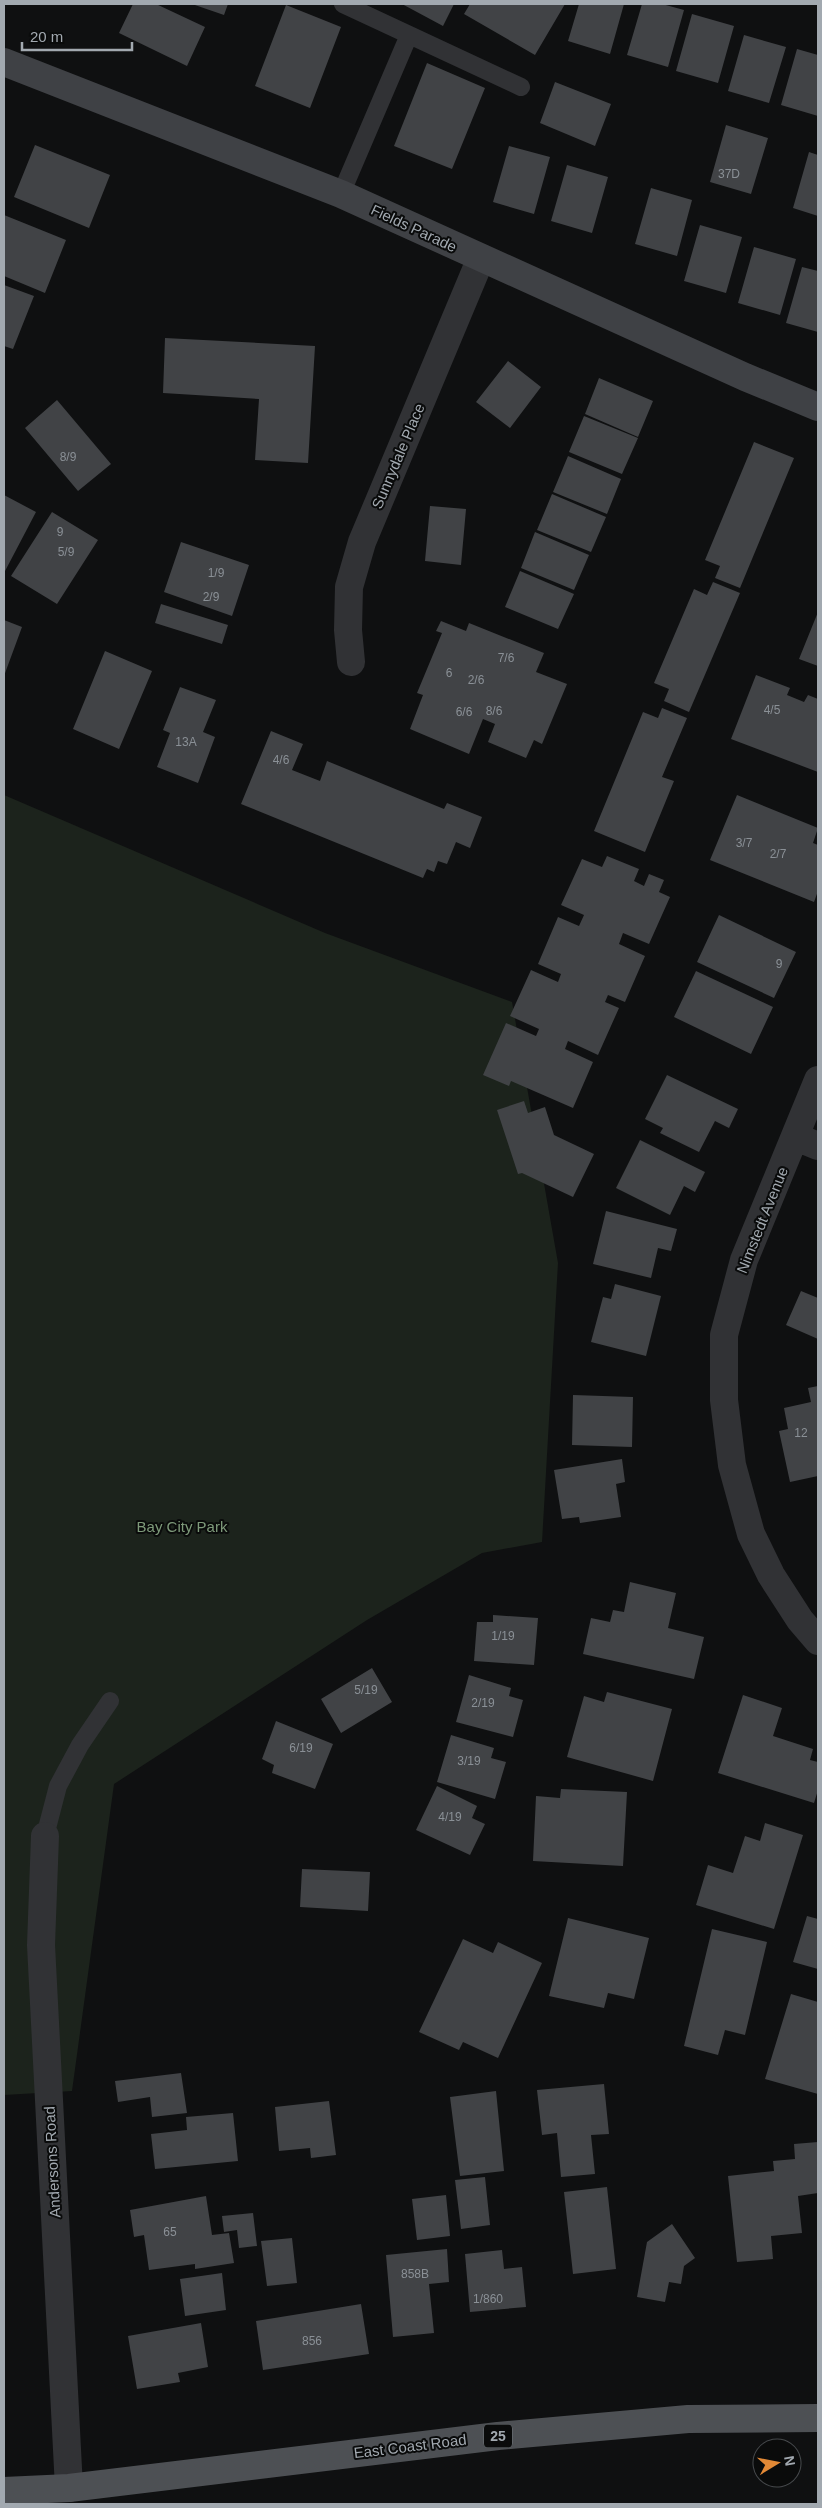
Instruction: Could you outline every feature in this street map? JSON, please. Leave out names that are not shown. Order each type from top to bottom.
[{"type":"main road","name":"East Coast Road","points":[[4,2491],[69,2488],[498,2436],[688,2419],[818,2418]]},
{"type":"street","name":"Fields Parade","points":[[6,68],[341,194],[745,377],[818,406]]},
{"type":"street","name":"Sunnydale Place","points":[[351,662],[348,630],[349,587],[362,542],[481,258]]},
{"type":"street","name":"Nimstedt Avenue","points":[[818,1080],[807,1141],[744,1260],[724,1335],[724,1400],[732,1464],[751,1534],[771,1575],[800,1620],[818,1641]]},
{"type":"street","name":"Andersons Road","points":[[46,1836],[41,1945],[69,2488]]},
{"type":"lane","points":[[343,4],[521,87]]},
{"type":"lane","points":[[341,194],[409,35]]},
{"type":"lane","points":[[46,1836],[58,1786],[80,1745],[110,1702]]},
{"type":"green space","name":"Bay City Park","points":[[4,795],[325,933],[512,1002],[558,1263],[542,1542],[482,1553],[367,1620],[114,1784],[72,2091],[4,2095]]},
{"type":"building","points":[[133,4],[156,4],[205,27],[187,66],[119,33]]},
{"type":"building","points":[[192,4],[228,4],[224,15]]},
{"type":"building","points":[[402,4],[454,4],[443,26]]},
{"type":"building","points":[[470,4],[565,4],[535,55],[464,14]]},
{"type":"building","points":[[579,4],[624,4],[610,54],[568,41]]},
{"type":"building","points":[[642,4],[662,4],[684,10],[668,67],[627,55]]},
{"type":"building","points":[[286,5],[341,27],[310,108],[255,86]]},
{"type":"building","points":[[692,14],[734,26],[718,83],[676,71]]},
{"type":"building","points":[[744,35],[786,47],[769,103],[728,91]]},
{"type":"building","points":[[797,49],[818,55],[818,116],[781,105]]},
{"type":"building","points":[[427,63],[485,88],[452,169],[394,146]]},
{"type":"building","points":[[555,82],[611,104],[595,146],[540,123]]},
{"type":"building","points":[[726,125],[768,138],[751,194],[710,182]]},
{"type":"building","points":[[35,145],[110,175],[89,228],[14,197]]},
{"type":"building","points":[[509,146],[550,157],[534,214],[493,202]]},
{"type":"building","points":[[809,152],[818,155],[818,216],[793,208]]},
{"type":"building","points":[[567,165],[608,177],[592,233],[551,221]]},
{"type":"building","points":[[651,188],[692,200],[677,256],[635,244]]},
{"type":"building","points":[[4,215],[66,240],[45,293],[4,276]]},
{"type":"building","points":[[700,225],[742,237],[726,293],[684,281]]},
{"type":"building","points":[[754,247],[796,259],[780,315],[738,303]]},
{"type":"building","points":[[802,267],[818,271],[818,332],[786,323]]},
{"type":"building","points":[[4,285],[34,296],[13,349],[4,346]]},
{"type":"building","points":[[165,338],[315,346],[308,463],[255,460],[259,399],[163,393]]},
{"type":"building","points":[[508,361],[541,387],[510,428],[476,402]]},
{"type":"building","points":[[599,378],[653,401],[638,437],[585,414]]},
{"type":"building","points":[[57,400],[111,464],[78,491],[25,428]]},
{"type":"building","points":[[584,416],[638,438],[622,474],[569,452]]},
{"type":"building","points":[[754,442],[794,458],[740,588],[715,578],[720,566],[705,560]]},
{"type":"building","points":[[568,456],[621,479],[607,514],[553,492]]},
{"type":"building","points":[[552,494],[606,517],[591,552],[537,530]]},
{"type":"building","points":[[4,495],[36,512],[4,573]]},
{"type":"building","points":[[430,506],[466,509],[461,565],[425,561]]},
{"type":"building","points":[[52,512],[98,540],[57,604],[11,576]]},
{"type":"building","points":[[535,532],[589,555],[574,590],[521,568]]},
{"type":"building","points":[[181,542],[249,565],[232,616],[164,592]]},
{"type":"building","points":[[520,571],[574,594],[558,629],[505,607]]},
{"type":"building","points":[[713,582],[740,593],[689,712],[664,701],[669,689],[654,683],[694,589],[707,595]]},
{"type":"building","points":[[161,604],[228,625],[222,644],[155,623]]},
{"type":"building","points":[[818,612],[818,666],[799,659]]},
{"type":"building","points":[[4,620],[22,627],[4,676]]},
{"type":"building","points":[[441,621],[466,631],[469,623],[544,653],[536,672],[567,684],[542,744],[534,740],[526,758],[488,742],[495,724],[483,719],[469,754],[410,729],[423,695],[417,693],[442,633],[436,631]]},
{"type":"building","points":[[105,651],[152,671],[119,749],[73,729]]},
{"type":"building","points":[[756,675],[790,688],[787,695],[804,702],[808,695],[818,699],[818,772],[731,739]]},
{"type":"building","points":[[180,687],[216,700],[203,732],[215,737],[198,783],[157,767],[170,733],[163,730]]},
{"type":"building","points":[[662,708],[687,718],[662,777],[674,781],[645,852],[594,831],[643,712],[658,718]]},
{"type":"building","points":[[271,731],[303,744],[292,770],[320,781],[327,761],[444,809],[447,803],[482,817],[470,848],[456,842],[447,864],[438,861],[434,872],[427,869],[423,878],[241,804]]},
{"type":"building","points":[[737,795],[818,828],[813,843],[818,845],[818,891],[814,902],[710,860]]},
{"type":"building","points":[[607,856],[639,869],[634,881],[644,886],[649,874],[664,880],[659,892],[670,897],[649,944],[623,933],[619,944],[645,956],[625,1002],[608,995],[605,1002],[619,1008],[598,1055],[568,1041],[565,1049],[593,1062],[573,1108],[511,1081],[509,1086],[483,1075],[506,1023],[536,1036],[539,1029],[510,1016],[531,970],[558,982],[561,974],[538,964],[558,917],[579,926],[584,915],[561,905],[582,859],[602,867]]},
{"type":"building","points":[[719,915],[796,952],[774,998],[697,962]]},
{"type":"building","points":[[696,971],[773,1007],[751,1054],[674,1017]]},
{"type":"building","points":[[667,1075],[738,1109],[729,1128],[715,1121],[699,1152],[660,1133],[663,1128],[645,1119]]},
{"type":"building","points":[[524,1101],[528,1113],[545,1107],[554,1135],[594,1154],[573,1197],[522,1173],[518,1174],[497,1110]]},
{"type":"building","points":[[640,1140],[705,1172],[695,1192],[684,1186],[670,1215],[616,1188]]},
{"type":"building","points":[[606,1211],[677,1229],[671,1251],[658,1248],[651,1278],[593,1264]]},
{"type":"building","points":[[615,1284],[661,1296],[646,1356],[591,1342],[603,1297],[611,1299]]},
{"type":"building","points":[[801,1291],[818,1298],[818,1339],[786,1325]]},
{"type":"building","points":[[818,1386],[818,1476],[790,1482],[779,1431],[788,1429],[784,1408],[811,1402],[808,1388]]},
{"type":"building","points":[[573,1395],[633,1397],[632,1447],[572,1445]]},
{"type":"building","points":[[622,1459],[625,1482],[616,1484],[621,1517],[580,1523],[579,1517],[562,1519],[554,1470]]},
{"type":"building","points":[[630,1582],[676,1593],[668,1628],[704,1637],[694,1679],[583,1654],[591,1618],[610,1622],[613,1610],[624,1612]]},
{"type":"building","points":[[493,1615],[538,1618],[534,1665],[474,1661],[477,1622],[493,1622]]},
{"type":"building","points":[[372,1668],[392,1702],[341,1733],[321,1699]]},
{"type":"building","points":[[469,1675],[511,1688],[509,1696],[523,1700],[513,1737],[456,1722]]},
{"type":"building","points":[[607,1692],[672,1709],[653,1781],[567,1757],[584,1696],[604,1702]]},
{"type":"building","points":[[743,1695],[782,1708],[773,1736],[813,1749],[810,1760],[818,1762],[818,1790],[814,1803],[718,1773]]},
{"type":"building","points":[[276,1721],[333,1744],[315,1789],[272,1773],[274,1765],[262,1759]]},
{"type":"building","points":[[451,1735],[494,1748],[491,1758],[506,1762],[495,1799],[437,1782]]},
{"type":"building","points":[[437,1786],[477,1806],[472,1818],[485,1824],[470,1855],[416,1830]]},
{"type":"building","points":[[561,1789],[627,1792],[623,1866],[533,1861],[536,1796],[560,1798]]},
{"type":"building","points":[[765,1823],[803,1835],[774,1929],[696,1905],[708,1865],[733,1873],[745,1836],[760,1841]]},
{"type":"building","points":[[302,1869],[370,1872],[368,1911],[300,1907]]},
{"type":"building","points":[[807,1916],[818,1919],[818,1969],[793,1962]]},
{"type":"building","points":[[568,1918],[649,1938],[634,1999],[608,1993],[604,2008],[549,1996]]},
{"type":"building","points":[[712,1929],[767,1942],[745,2035],[725,2030],[718,2055],[684,2046]]},
{"type":"building","points":[[463,1939],[493,1953],[498,1942],[542,1963],[498,2058],[463,2042],[459,2050],[419,2032]]},
{"type":"building","points":[[791,1994],[818,2002],[818,2094],[765,2079]]},
{"type":"building","points":[[181,2073],[187,2113],[152,2117],[150,2097],[118,2102],[115,2081]]},
{"type":"building","points":[[604,2084],[609,2134],[591,2135],[595,2174],[561,2177],[557,2133],[542,2135],[537,2090]]},
{"type":"building","points":[[496,2091],[504,2171],[460,2176],[450,2097]]},
{"type":"building","points":[[329,2101],[336,2155],[311,2158],[310,2148],[279,2151],[275,2107]]},
{"type":"building","points":[[233,2113],[238,2161],[155,2169],[151,2134],[187,2130],[186,2117]]},
{"type":"building","points":[[818,2142],[818,2193],[798,2196],[802,2233],[771,2236],[773,2259],[737,2262],[728,2176],[774,2171],[773,2161],[795,2159],[794,2144]]},
{"type":"building","points":[[485,2177],[490,2225],[461,2229],[455,2180]]},
{"type":"building","points":[[607,2187],[616,2269],[573,2274],[564,2192]]},
{"type":"building","points":[[446,2195],[450,2236],[417,2240],[412,2199]]},
{"type":"building","points":[[206,2196],[212,2235],[229,2233],[234,2263],[195,2269],[195,2264],[149,2270],[144,2235],[134,2237],[130,2210]]},
{"type":"building","points":[[253,2213],[257,2246],[239,2248],[237,2230],[224,2232],[222,2216]]},
{"type":"building","points":[[672,2224],[695,2258],[684,2266],[681,2284],[669,2282],[665,2302],[637,2297],[647,2242]]},
{"type":"building","points":[[292,2238],[297,2283],[267,2286],[261,2241]]},
{"type":"building","points":[[447,2249],[449,2282],[429,2284],[434,2333],[393,2337],[386,2255]]},
{"type":"building","points":[[502,2250],[504,2269],[522,2267],[526,2307],[470,2312],[465,2254]]},
{"type":"building","points":[[222,2273],[226,2310],[185,2316],[180,2279]]},
{"type":"building","points":[[361,2304],[369,2354],[263,2370],[256,2321]]},
{"type":"building","points":[[201,2323],[208,2367],[178,2373],[180,2382],[137,2389],[128,2336]]}]
